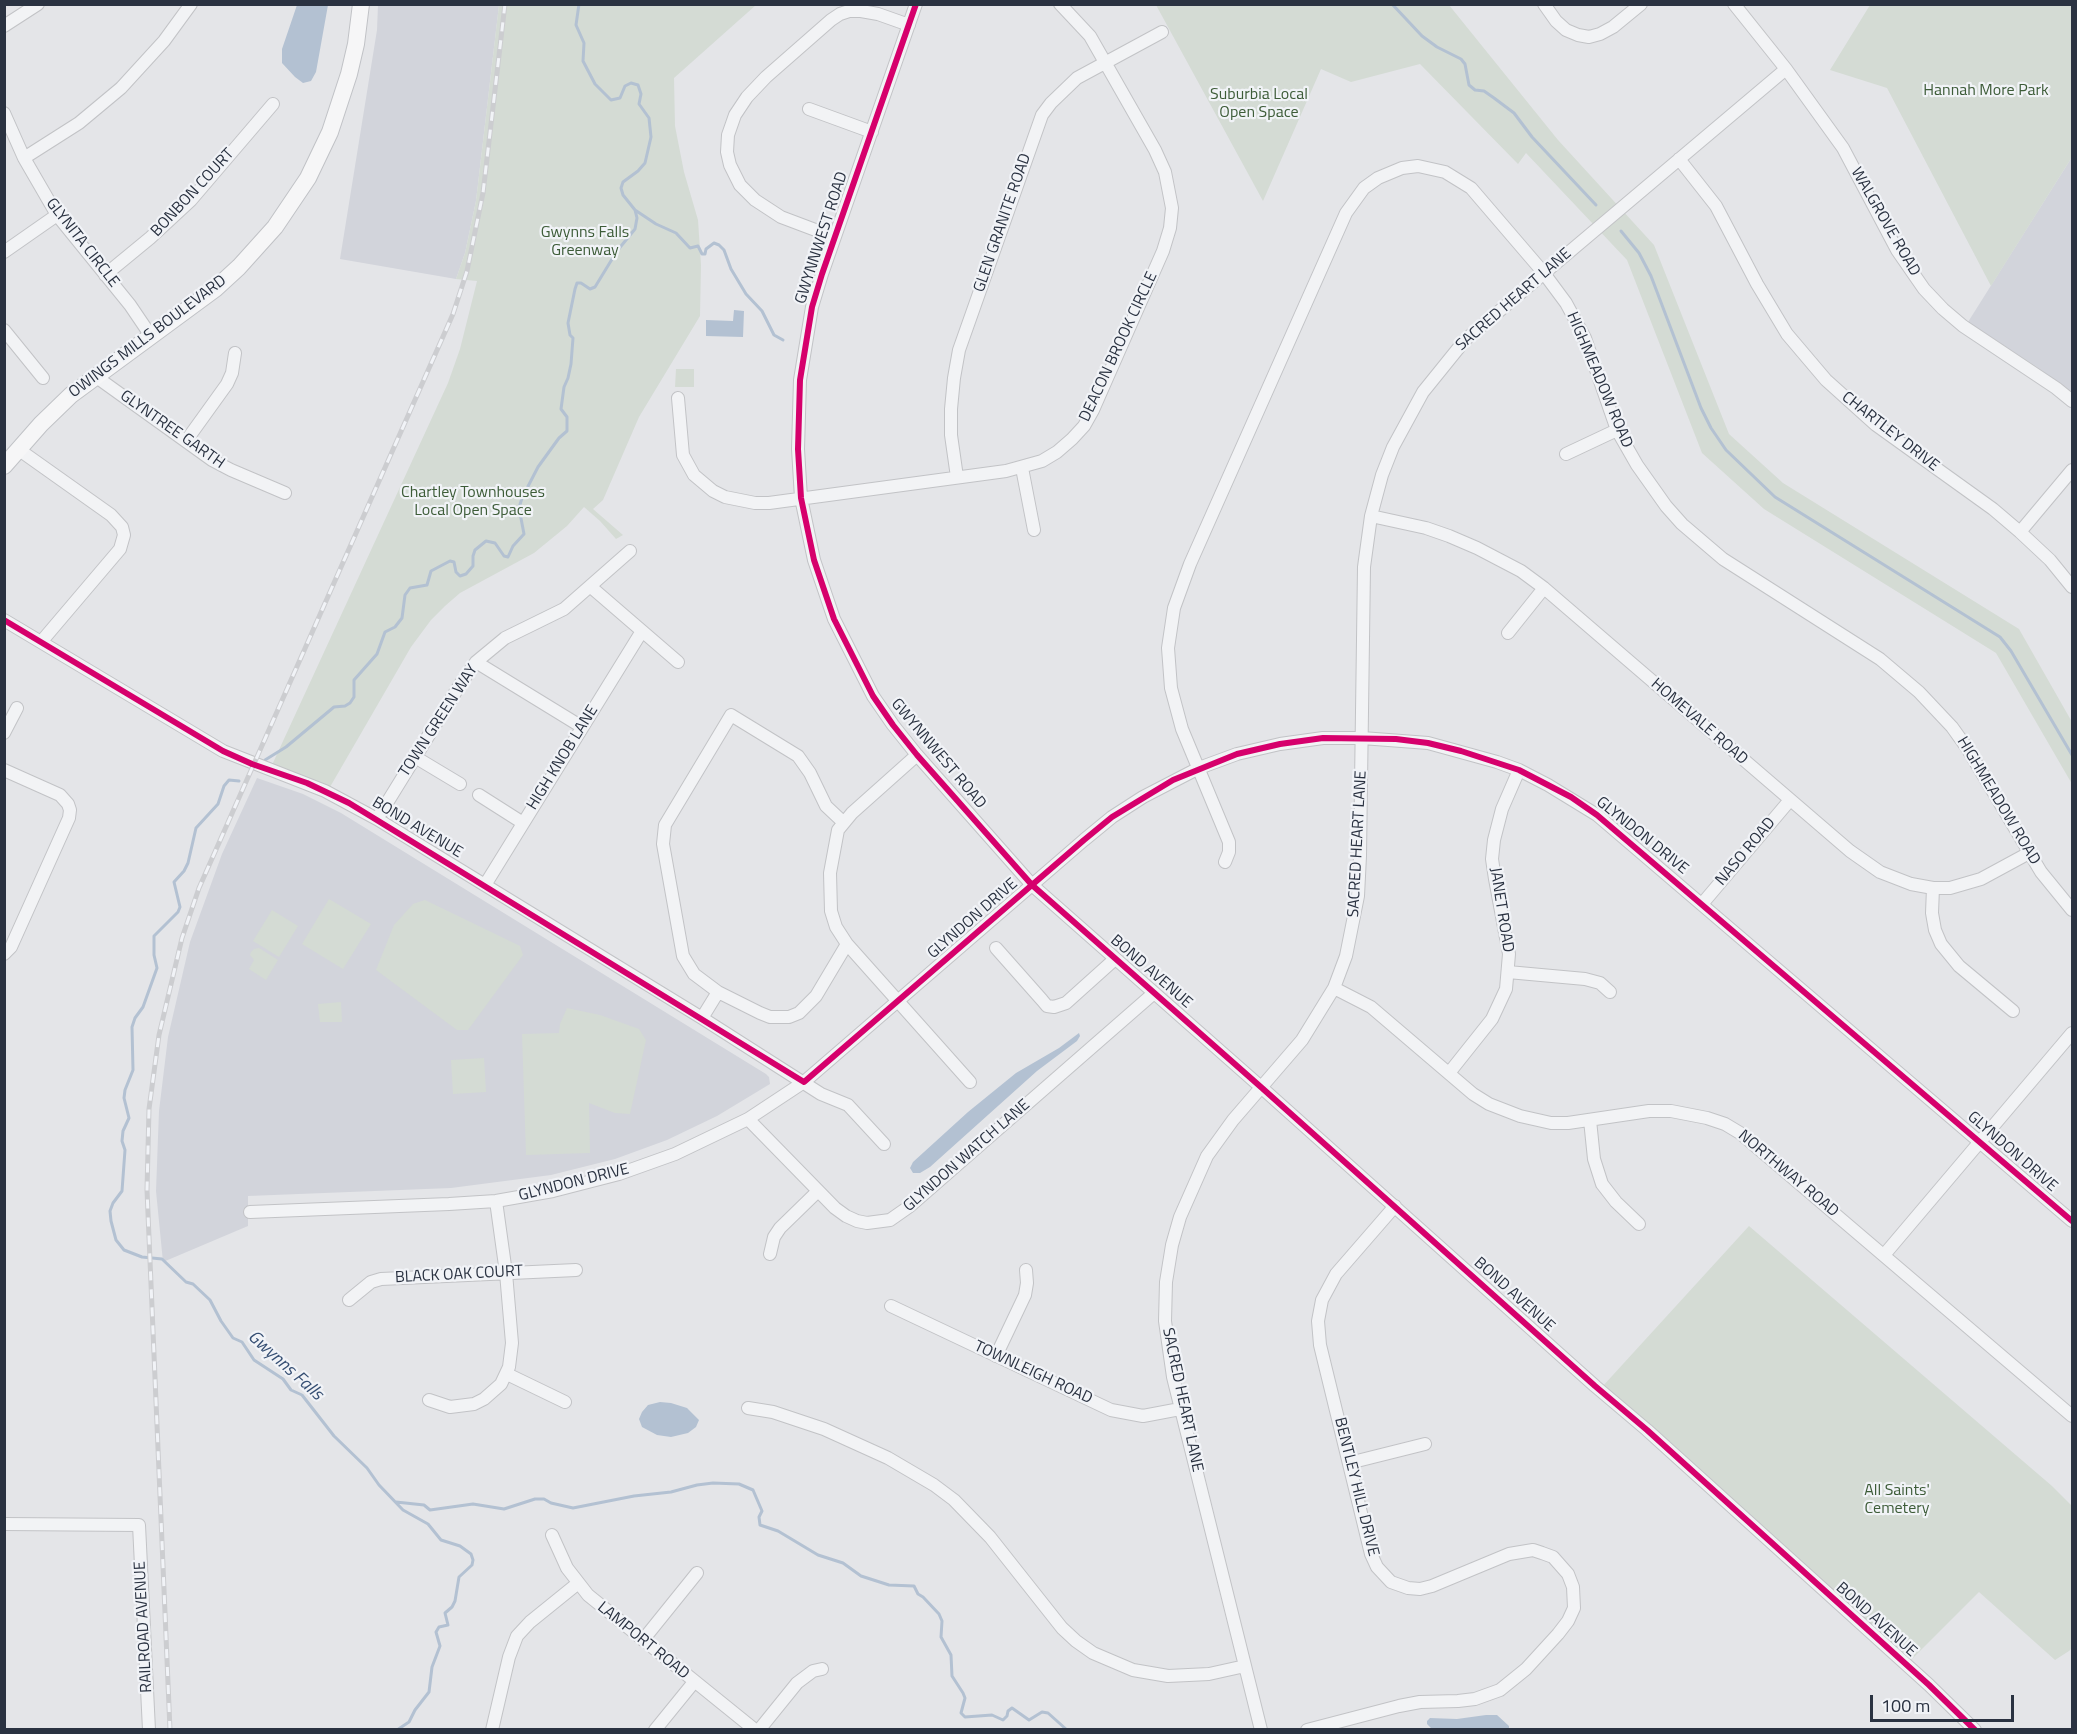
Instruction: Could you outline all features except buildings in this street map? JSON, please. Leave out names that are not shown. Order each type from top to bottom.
[{"type":"main road","name":"OWINGS MILLS BOULEVARD","points":[[4,466],[51,413],[95,376],[195,306],[239,267],[275,227],[293,202],[319,157],[340,106],[356,44],[361,4]]},
{"type":"street","points":[[4,26],[38,4]]},
{"type":"street","points":[[24,158],[79,123],[121,88],[164,41],[191,4]]},
{"type":"street","name":"GWYNNWEST ROAD","points":[[916,4],[834,237],[812,307],[800,380],[798,449],[801,498],[814,560],[834,619],[873,696],[917,755],[1032,885]]},
{"type":"street","name":"DEACON BROOK CIRCLE","points":[[678,398],[684,455],[694,476],[725,497],[739,501],[769,503],[1022,468],[1042,461],[1058,452],[1072,440],[1084,426],[1093,410],[1163,251],[1170,228],[1172,208],[1165,172],[1106,62],[1090,36],[1060,4]]},
{"type":"street","points":[[1544,4],[1556,21],[1566,30],[1589,37],[1613,27],[1641,4]]},
{"type":"street","name":"WALGROVE ROAD","points":[[1734,4],[1786,69],[1843,148],[1897,249],[1924,289],[1964,326],[2073,401]]},
{"type":"street","points":[[834,237],[781,217],[754,200],[740,185],[729,165],[727,152],[728,135],[735,115],[747,97],[766,77],[840,14],[849,10],[861,11],[878,14],[909,25]]},
{"type":"street","name":"GLEN GRANITE ROAD","points":[[957,477],[951,435],[951,409],[959,350],[1036,129],[1051,103],[1077,78],[1162,32]]},
{"type":"street","name":"SACRED HEART LANE","points":[[1261,1730],[1180,1409],[1165,1321],[1166,1282],[1175,1236],[1188,1195],[1207,1156],[1233,1120],[1302,1040],[1334,988],[1346,956],[1358,896],[1364,567],[1371,516],[1382,475],[1393,447],[1423,392],[1465,340],[1786,69]]},
{"type":"street","name":"BONBON COURT","points":[[105,275],[191,200],[273,104]]},
{"type":"street","points":[[809,109],[872,132]]},
{"type":"street","name":"GLYNITA CIRCLE","points":[[4,113],[24,158],[57,215],[130,305],[152,336]]},
{"type":"street","name":"CHARTLEY DRIVE","points":[[1679,159],[1716,206],[1757,284],[1787,334],[1820,373],[1876,425],[2020,531],[2073,586]]},
{"type":"street","name":"HIGHMEADOW ROAD","points":[[1226,862],[1229,852],[1228,842],[1182,729],[1171,688],[1168,648],[1174,608],[1195,554],[1354,199],[1378,178],[1402,168],[1418,166],[1445,172],[1471,188],[1543,272],[1576,319],[1617,430],[1636,465],[1682,524],[1741,572],[1880,659],[1919,692],[1938,711],[1967,748],[2029,853],[2055,891],[2073,910]]},
{"type":"street","points":[[4,252],[57,215]]},
{"type":"street","points":[[4,330],[43,378]]},
{"type":"street","points":[[186,441],[227,384],[232,373],[235,353]]},
{"type":"street","name":"GLYNTREE GARTH","points":[[95,376],[212,460],[285,493]]},
{"type":"street","points":[[1566,454],[1617,430]]},
{"type":"street","points":[[18,449],[111,515],[122,527],[124,535],[120,549],[41,642]]},
{"type":"street","points":[[1022,468],[1034,530]]},
{"type":"street","points":[[2020,531],[2073,470]]},
{"type":"street","name":"HOMEVALE ROAD","points":[[1371,516],[1426,528],[1449,536],[1498,559],[1544,588],[1866,864],[1893,878],[1933,888],[1950,888],[1981,879],[2029,853]]},
{"type":"street","name":"TOWN GREEN WAY","points":[[377,819],[476,662],[505,638],[553,616],[591,587],[630,551]]},
{"type":"street","points":[[591,587],[678,662]]},
{"type":"street","points":[[1508,633],[1544,588]]},
{"type":"street","name":"BOND AVENUE","points":[[4,620],[223,751],[326,791],[377,819],[702,1018],[821,1094],[848,1105],[884,1144]]},
{"type":"street","name":"HIGH KNOB LANE","points":[[485,885],[642,631]]},
{"type":"street","points":[[476,662],[582,728]]},
{"type":"street","points":[[4,733],[16,708]]},
{"type":"street","points":[[843,822],[826,806],[805,764],[798,756],[731,715],[665,825],[663,844],[683,956],[694,974],[718,992],[771,1017],[789,1017],[799,1013],[816,996],[847,944]]},
{"type":"street","name":"GLYNDON DRIVE","points":[[250,1212],[496,1201],[553,1191],[619,1174],[675,1154],[748,1119],[804,1082],[1112,817],[1143,797],[1199,768],[1237,754],[1280,744],[1323,738],[1362,738],[1428,743],[1461,751],[1519,770],[1571,797],[1597,815],[2073,1221]]},
{"type":"street","points":[[917,755],[843,822],[835,839],[830,873],[830,901],[836,927],[847,944],[970,1082]]},
{"type":"street","points":[[415,757],[460,784]]},
{"type":"street","points":[[4,770],[60,795],[69,804],[70,810],[69,818],[11,947],[4,954]]},
{"type":"street","name":"JANET ROAD","points":[[1449,1073],[1492,1019],[1506,988],[1509,954],[1492,859],[1497,823],[1519,770]]},
{"type":"street","points":[[479,795],[523,823]]},
{"type":"street","name":"NASO ROAD","points":[[1702,904],[1790,800]]},
{"type":"street","name":"BOND AVENUE","points":[[1032,885],[1647,1430],[1929,1685],[1975,1730]]},
{"type":"street","points":[[1933,888],[1932,913],[1935,930],[1941,944],[1959,966],[2013,1011]]},
{"type":"street","points":[[996,948],[1047,1006],[1054,1008],[1066,1003],[1115,959]]},
{"type":"street","points":[[1508,972],[1585,979],[1600,983],[1610,992]]},
{"type":"street","name":"NORTHWAY ROAD","points":[[1334,988],[1371,1007],[1473,1094],[1489,1104],[1520,1116],[1551,1123],[1649,1111],[1671,1111],[1688,1113],[1725,1124],[1756,1144],[2073,1416]]},
{"type":"street","points":[[702,1018],[718,992]]},
{"type":"street","name":"GLYNDON WATCH LANE","points":[[748,1119],[840,1212],[857,1221],[890,1220],[900,1214],[1154,993]]},
{"type":"street","points":[[1884,1255],[2073,1033]]},
{"type":"street","points":[[1590,1120],[1594,1159],[1602,1184],[1616,1202],[1639,1224]]},
{"type":"street","points":[[770,1254],[774,1237],[780,1228],[818,1191]]},
{"type":"street","points":[[429,1400],[450,1407],[474,1404],[493,1391],[507,1374],[512,1353],[506,1272],[496,1201]]},
{"type":"street","name":"BENTLEY HILL DRIVE","points":[[1307,1730],[1399,1706],[1420,1702],[1467,1700],[1500,1690],[1526,1669],[1568,1621],[1574,1608],[1573,1587],[1568,1574],[1553,1557],[1533,1550],[1509,1554],[1420,1589],[1408,1588],[1391,1582],[1377,1567],[1371,1554],[1320,1345],[1318,1321],[1326,1289],[1336,1274],[1395,1206]]},
{"type":"street","name":"BLACK OAK COURT","points":[[349,1300],[371,1282],[381,1280],[576,1270]]},
{"type":"street","points":[[996,1356],[1025,1295],[1026,1270]]},
{"type":"street","name":"TOWNLEIGH ROAD","points":[[891,1306],[1111,1410],[1143,1416],[1180,1409]]},
{"type":"street","points":[[507,1374],[566,1402]]},
{"type":"street","points":[[748,1408],[772,1412],[824,1429],[888,1458],[934,1485],[975,1520],[1062,1628],[1094,1653],[1132,1670],[1168,1676],[1209,1674],[1245,1666]]},
{"type":"street","points":[[1349,1462],[1425,1444]]},
{"type":"street","name":"RAILROAD AVENUE","points":[[4,1524],[139,1525],[149,1730]]},
{"type":"street","name":"LAMPORT ROAD","points":[[552,1535],[567,1568],[578,1584],[599,1605],[757,1730]]},
{"type":"street","points":[[643,1640],[697,1573]]},
{"type":"street","points":[[492,1730],[509,1657],[517,1636],[530,1622],[578,1584]]},
{"type":"street","points":[[757,1730],[797,1683],[813,1671],[822,1669]]},
{"type":"street","points":[[655,1730],[694,1682]]},
{"type":"shaded area","points":[[378,5],[499,5],[476,201],[465,253],[456,279],[340,259],[377,30]]},
{"type":"shaded area","points":[[2072,157],[2072,393],[1968,322]]},
{"type":"shaded area","points":[[257,778],[303,794],[341,813],[766,1074],[770,1084],[717,1116],[667,1140],[615,1159],[551,1175],[451,1188],[248,1196],[248,1226],[163,1262],[156,1191],[159,1111],[168,1037],[190,942],[222,854]]},
{"type":"green space","name":"Gwynns Falls Greenway","points":[[499,5],[756,5],[674,78],[675,126],[684,172],[698,220],[701,265],[700,316],[639,417],[603,500],[593,509],[623,535],[616,539],[584,507],[567,526],[534,553],[460,593],[431,620],[411,647],[330,787],[272,765],[448,383],[460,349],[477,281],[456,279],[465,253],[476,201]]},
{"type":"green space","name":"Suburbia Local Open Space","points":[[1156,5],[1449,5],[1558,140],[1654,245],[1729,434],[1783,483],[2019,629],[2072,722],[2072,784],[1996,653],[1764,509],[1702,453],[1627,260],[1526,153],[1518,164],[1420,64],[1351,82],[1321,69],[1263,201]]},
{"type":"green space","name":"Hannah More Park","points":[[1870,5],[2072,5],[2072,157],[1991,286],[1887,88],[1830,70]]},
{"type":"green space","points":[[676,369],[694,369],[694,387],[675,387]]},
{"type":"green space","points":[[329,899],[371,924],[343,969],[302,944]]},
{"type":"green space","points":[[425,900],[520,946],[523,955],[468,1030],[457,1030],[376,970],[394,925],[413,904]]},
{"type":"green space","points":[[272,910],[298,926],[279,957],[253,941]]},
{"type":"green space","points":[[259,948],[278,960],[266,980],[249,969],[254,960],[250,955],[251,952]]},
{"type":"green space","points":[[341,1002],[342,1022],[320,1022],[318,1004]]},
{"type":"green space","points":[[567,1008],[600,1015],[639,1029],[646,1040],[630,1114],[615,1113],[589,1103],[590,1153],[526,1155],[522,1034],[559,1033]]},
{"type":"green space","points":[[484,1058],[486,1092],[453,1094],[451,1060]]},
{"type":"green space","name":"All Saints' Cemetery","points":[[1749,1226],[2052,1486],[2072,1506],[2072,1648],[2069,1651],[2055,1660],[1979,1592],[1910,1661],[1602,1387]]},
{"type":"water","points":[[297,5],[328,5],[316,72],[311,81],[303,83],[282,63],[282,49]]},
{"type":"water","points":[[734,310],[744,311],[743,337],[706,336],[706,320],[733,321]]},
{"type":"water","points":[[1079,1033],[1077,1041],[1037,1071],[930,1167],[920,1173],[913,1173],[910,1168],[913,1162],[968,1112],[1016,1073],[1059,1048]]},
{"type":"water","points":[[660,1402],[687,1408],[699,1420],[696,1427],[688,1433],[671,1437],[657,1435],[642,1427],[639,1419],[642,1412],[648,1405]]},
{"type":"water","points":[[1497,1715],[1509,1726],[1509,1729],[1432,1729],[1427,1724],[1430,1718],[1457,1719]]},
{"type":"waterway","name":"Gwynns Falls","points":[[265,760],[286,747],[334,707],[350,703],[354,697],[354,680],[377,654],[385,632],[395,627],[402,618],[405,595],[410,588],[427,585],[431,571],[450,561],[454,562],[456,572],[460,576],[466,574],[473,566],[475,550],[486,541],[495,543],[504,556],[508,557],[513,546],[524,534],[519,508],[522,498],[538,467],[559,438],[567,431],[567,417],[561,409],[564,387],[571,364],[573,338],[570,335],[568,323],[575,289],[577,283],[590,289],[595,287],[617,251],[635,229],[637,218],[635,210],[623,195],[621,188],[623,182],[645,163],[651,137],[649,118],[639,104],[641,94],[638,85],[631,83],[625,86],[620,98],[611,100],[595,84],[583,61],[584,43],[576,25],[579,4]]},
{"type":"waterway","points":[[1392,4],[1422,36],[1437,47],[1461,59],[1465,64],[1469,85],[1475,90],[1484,91],[1514,113],[1532,137],[1596,205]]},
{"type":"waterway","points":[[635,210],[656,224],[676,233],[690,248],[698,246],[702,254],[705,254],[706,249],[714,243],[719,245],[724,250],[731,269],[746,294],[762,311],[774,335],[783,340]]},
{"type":"waterway","points":[[1621,231],[1639,253],[1651,276],[1701,408],[1726,450],[1775,497],[2000,637],[2011,651],[2072,755]]},
{"type":"waterway","name":"Gwynns Falls","points":[[239,781],[229,780],[224,786],[218,804],[196,828],[188,863],[174,882],[180,907],[178,912],[154,936],[157,968],[143,1007],[132,1027],[133,1070],[124,1098],[129,1118],[123,1131],[122,1141],[125,1150],[122,1191],[110,1211],[111,1221],[116,1240],[124,1250],[142,1257],[162,1259],[186,1282],[193,1284],[210,1300],[233,1338],[242,1342],[254,1360],[283,1379],[291,1390],[302,1395],[334,1436],[367,1468],[379,1485],[403,1510],[428,1524],[441,1540],[460,1546],[471,1554],[472,1565],[459,1577],[455,1601],[445,1613],[448,1625],[439,1627],[436,1632],[440,1646],[432,1667],[429,1692],[409,1722],[397,1730]]},
{"type":"waterway","points":[[396,1502],[424,1505],[430,1510],[473,1504],[504,1509],[535,1499],[544,1499],[573,1508],[634,1496],[671,1492],[697,1485],[739,1484],[753,1490],[762,1511],[759,1517],[760,1525],[778,1531],[818,1555],[843,1563],[861,1576],[889,1585],[914,1586],[918,1594],[939,1614],[942,1621],[941,1637],[951,1655],[952,1676],[965,1698],[961,1713],[965,1717],[992,1715],[1003,1720],[1012,1708],[1029,1720],[1042,1712],[1048,1713],[1067,1730]]},
{"type":"railway","points":[[170,1730],[147,1190],[149,1109],[159,1035],[182,938],[199,888],[453,314],[467,271],[483,193],[505,4]]},
{"type":"cycle path","points":[[916,4],[822,274],[812,307],[800,380],[798,449],[801,498],[814,560],[834,619],[873,696],[917,755],[1032,885],[1647,1430],[1929,1685],[1975,1730]]},
{"type":"cycle path","points":[[4,620],[223,751],[252,764],[307,783],[349,803],[804,1082],[1112,817],[1173,780],[1237,754],[1280,744],[1323,738],[1396,739],[1428,743],[1461,751],[1519,770],[1571,797],[1597,815],[2072,1221]]},
{"type":"park label","name":"Chartley Townhouses Local Open Space","points":[[473,502]]}]
